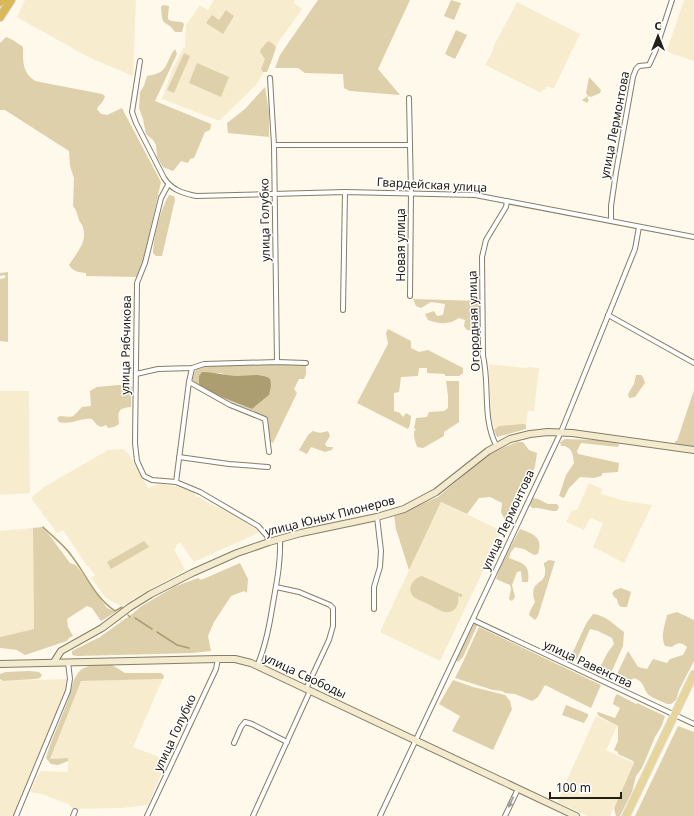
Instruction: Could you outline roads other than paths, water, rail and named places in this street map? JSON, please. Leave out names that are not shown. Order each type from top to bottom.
[{"type":"highway","points":[[0,17],[11,0]]},
{"type":"main road","name":"улица Юных Пионеров","points":[[54,662],[61,651],[102,628],[130,607],[151,594],[192,573],[231,555],[269,542],[377,518],[404,509],[430,496],[496,445],[518,436],[560,432],[694,450]]},
{"type":"main road","name":"улица Свободы","points":[[0,664],[218,658],[235,659],[257,666],[576,816]]},
{"type":"main road","points":[[626,816],[694,674]]},
{"type":"street","name":"улица Лермонтова","points":[[611,221],[611,206],[616,172],[633,77],[639,66],[649,65],[655,52],[672,0]]},
{"type":"street","points":[[140,61],[132,112],[136,123],[168,185]]},
{"type":"street","name":"улица Голубко","points":[[270,78],[274,145],[276,362]]},
{"type":"street","name":"Новая улица","points":[[409,98],[411,193],[410,296]]},
{"type":"street","points":[[274,145],[409,145]]},
{"type":"street","name":"Гвардейская улица","points":[[168,185],[178,191],[196,196],[345,192],[475,195],[694,237]]},
{"type":"street","name":"улица Рябчикова","points":[[168,185],[161,198],[145,263],[137,283],[135,443],[137,461],[144,476],[152,480],[176,482]]},
{"type":"street","points":[[343,310],[345,192]]},
{"type":"street","name":"Огородная улица","points":[[496,445],[490,426],[486,368],[483,356],[482,256],[486,240],[506,207],[508,201]]},
{"type":"street","name":"улица Лермонтова","points":[[380,816],[560,432],[634,249],[639,227]]},
{"type":"street","points":[[608,315],[694,363]]},
{"type":"street","points":[[136,374],[158,369],[192,368],[204,364],[276,362],[306,364]]},
{"type":"street","points":[[192,368],[176,482],[200,492],[258,526],[267,536],[269,542]]},
{"type":"street","points":[[189,382],[230,405],[265,419],[269,452]]},
{"type":"street","points":[[179,457],[229,464],[268,467]]},
{"type":"street","points":[[374,609],[374,587],[380,567],[381,551],[377,518]]},
{"type":"street","points":[[257,666],[268,629],[276,587],[280,558],[280,539]]},
{"type":"street","points":[[252,816],[287,742],[329,640],[333,626],[333,608],[330,605],[299,592],[276,587]]},
{"type":"street","name":"улица Равенства","points":[[473,620],[674,716],[694,724]]},
{"type":"street","name":"улица Голубко","points":[[147,816],[216,669],[218,658]]},
{"type":"street","points":[[16,816],[68,691],[70,679],[68,662]]},
{"type":"street","points":[[234,743],[241,727],[245,722],[252,724],[287,742]]},
{"type":"street","points":[[505,816],[518,788]]},
{"type":"street","points":[[73,816],[76,811]]},
{"type":"waterway","points":[[43,527],[68,551],[96,593],[108,606],[115,611],[122,607]]},
{"type":"waterway","points":[[135,618],[152,629]]},
{"type":"waterway","points":[[157,632],[177,645],[189,648]]}]
